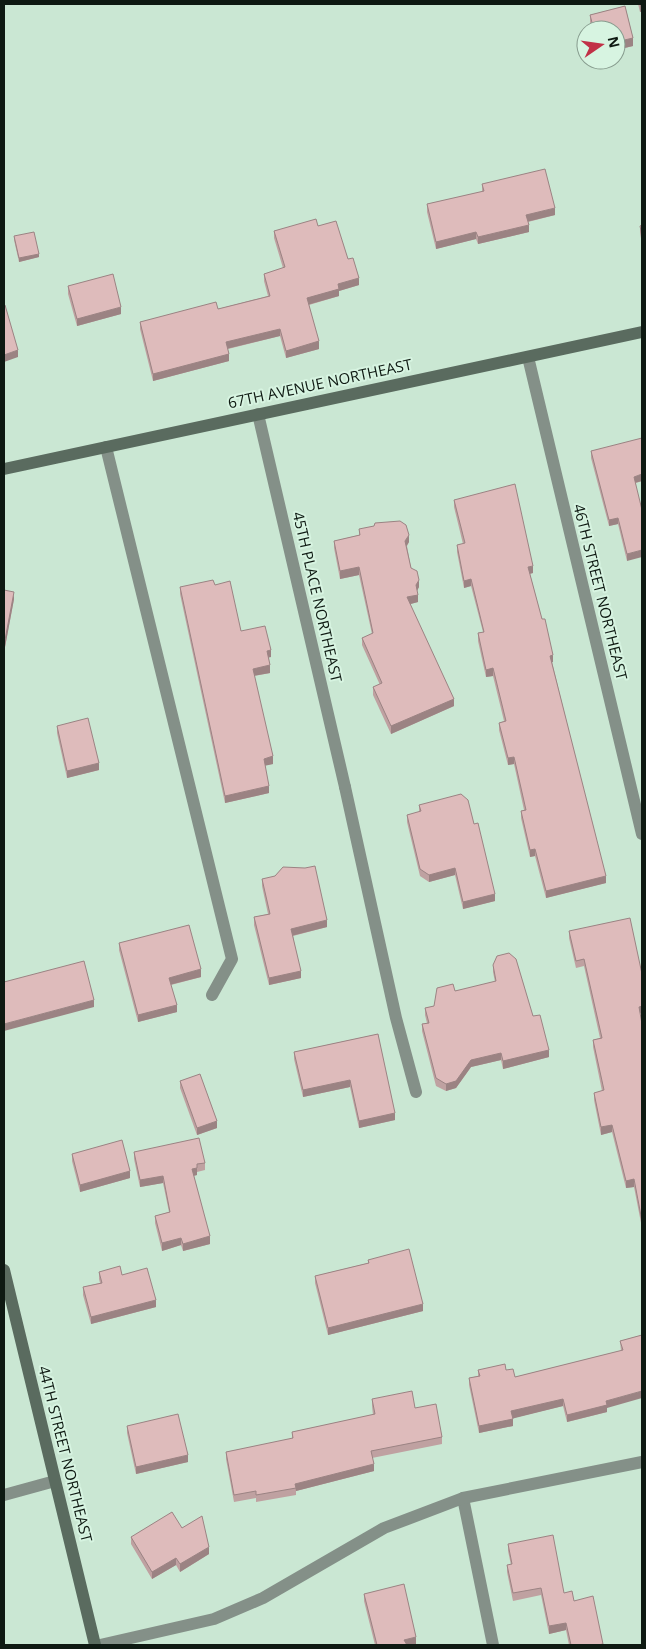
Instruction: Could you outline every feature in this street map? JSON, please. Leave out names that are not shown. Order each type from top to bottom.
[{"type":"street","name":"67TH AVENUE NORTHEAST","points":[[4,469],[642,332]]},
{"type":"street","name":"46TH STREET NORTHEAST","points":[[528,357],[642,834]]},
{"type":"street","name":"45TH PLACE NORTHEAST","points":[[258,414],[345,787],[396,1018],[416,1092]]},
{"type":"street","points":[[106,447],[232,959],[212,995]]},
{"type":"street","name":"44TH STREET NORTHEAST","points":[[4,1270],[95,1645]]},
{"type":"street","points":[[100,1645],[214,1619],[263,1598],[384,1528],[463,1498],[642,1462]]},
{"type":"street","points":[[4,1495],[55,1481]]},
{"type":"street","points":[[463,1498],[492,1645]]},
{"type":"building","points":[[625,6],[633,38],[626,40],[626,20],[591,20],[590,15]]},
{"type":"building","points":[[545,169],[555,208],[526,215],[529,225],[478,237],[476,232],[436,242],[427,204],[484,191],[482,184]]},
{"type":"building","points":[[316,219],[318,226],[336,221],[348,259],[353,258],[359,278],[338,284],[339,289],[307,298],[319,341],[286,351],[280,329],[226,342],[229,354],[153,374],[140,322],[216,302],[218,309],[270,296],[264,274],[285,267],[274,231]]},
{"type":"building","points":[[34,232],[39,254],[19,258],[14,236]]},
{"type":"building","points":[[113,274],[121,307],[77,319],[68,286]]},
{"type":"building","points":[[4,306],[18,350],[4,355]]},
{"type":"building","points":[[642,438],[642,474],[634,477],[642,510],[642,550],[627,554],[618,518],[609,520],[591,451]]},
{"type":"building","points":[[515,484],[533,566],[528,567],[542,619],[545,619],[553,655],[550,656],[606,876],[546,891],[535,849],[530,850],[521,811],[526,810],[514,757],[508,758],[499,723],[506,721],[493,668],[486,670],[478,633],[484,632],[471,579],[464,581],[457,545],[465,543],[454,500]]},
{"type":"building","points":[[400,521],[406,525],[409,535],[405,541],[411,568],[417,571],[419,580],[416,585],[418,595],[407,597],[454,699],[391,726],[373,687],[382,683],[362,638],[373,633],[359,567],[340,571],[334,541],[360,535],[359,529],[374,526],[375,523]]},
{"type":"building","points":[[213,580],[215,585],[230,581],[241,631],[265,626],[271,650],[267,651],[270,665],[253,669],[273,756],[264,759],[269,786],[225,796],[180,587]]},
{"type":"building","points":[[4,590],[14,592],[5,640],[4,640]]},
{"type":"building","points":[[88,718],[99,763],[67,771],[57,726]]},
{"type":"building","points":[[461,794],[468,800],[474,824],[478,823],[495,894],[463,902],[455,868],[429,875],[420,869],[407,815],[421,811],[419,805]]},
{"type":"building","points":[[315,866],[327,920],[291,929],[301,971],[269,978],[254,917],[270,914],[262,879],[275,876],[283,867],[305,868]]},
{"type":"building","points":[[630,918],[642,974],[642,1006],[639,1007],[642,1024],[642,1221],[634,1179],[626,1181],[612,1125],[601,1127],[594,1093],[604,1090],[593,1040],[602,1038],[584,959],[576,961],[569,931]]},
{"type":"building","points":[[189,925],[201,969],[169,978],[177,1005],[138,1015],[119,943]]},
{"type":"building","points":[[509,953],[516,959],[533,1016],[540,1015],[549,1050],[503,1061],[501,1053],[471,1060],[456,1081],[446,1084],[436,1078],[422,1024],[429,1023],[425,1008],[434,1006],[437,988],[453,984],[455,991],[496,981],[493,965],[497,956]]},
{"type":"building","points":[[84,961],[94,1000],[4,1024],[4,982]]},
{"type":"building","points":[[378,1034],[395,1113],[359,1121],[350,1080],[303,1090],[294,1052]]},
{"type":"building","points":[[200,1074],[217,1121],[197,1128],[180,1081]]},
{"type":"building","points":[[199,1138],[205,1163],[197,1164],[197,1168],[192,1169],[210,1236],[183,1244],[181,1238],[162,1243],[155,1216],[170,1212],[163,1176],[140,1180],[134,1152]]},
{"type":"building","points":[[122,1140],[130,1171],[80,1185],[72,1154]]},
{"type":"building","points":[[409,1249],[423,1304],[328,1328],[315,1276],[369,1263],[368,1260]]},
{"type":"building","points":[[120,1266],[122,1275],[147,1268],[156,1300],[91,1317],[83,1287],[102,1283],[99,1272]]},
{"type":"building","points":[[642,1335],[642,1391],[606,1401],[607,1405],[567,1415],[563,1399],[511,1411],[513,1419],[479,1426],[469,1378],[480,1376],[478,1370],[505,1364],[506,1370],[513,1369],[515,1377],[623,1350],[620,1341]]},
{"type":"building","points":[[412,1391],[415,1408],[436,1404],[442,1437],[371,1451],[374,1464],[295,1484],[296,1488],[256,1495],[256,1491],[234,1495],[226,1452],[293,1438],[292,1432],[375,1414],[372,1399]]},
{"type":"building","points":[[178,1414],[188,1455],[136,1467],[127,1426]]},
{"type":"building","points":[[172,1512],[182,1528],[202,1516],[209,1547],[180,1564],[176,1558],[152,1572],[131,1537]]},
{"type":"building","points":[[553,1535],[564,1593],[572,1591],[574,1601],[593,1596],[603,1644],[571,1645],[566,1623],[549,1626],[541,1588],[513,1593],[507,1565],[512,1564],[508,1544]]},
{"type":"building","points":[[404,1584],[416,1637],[404,1640],[407,1645],[377,1645],[364,1594]]}]
